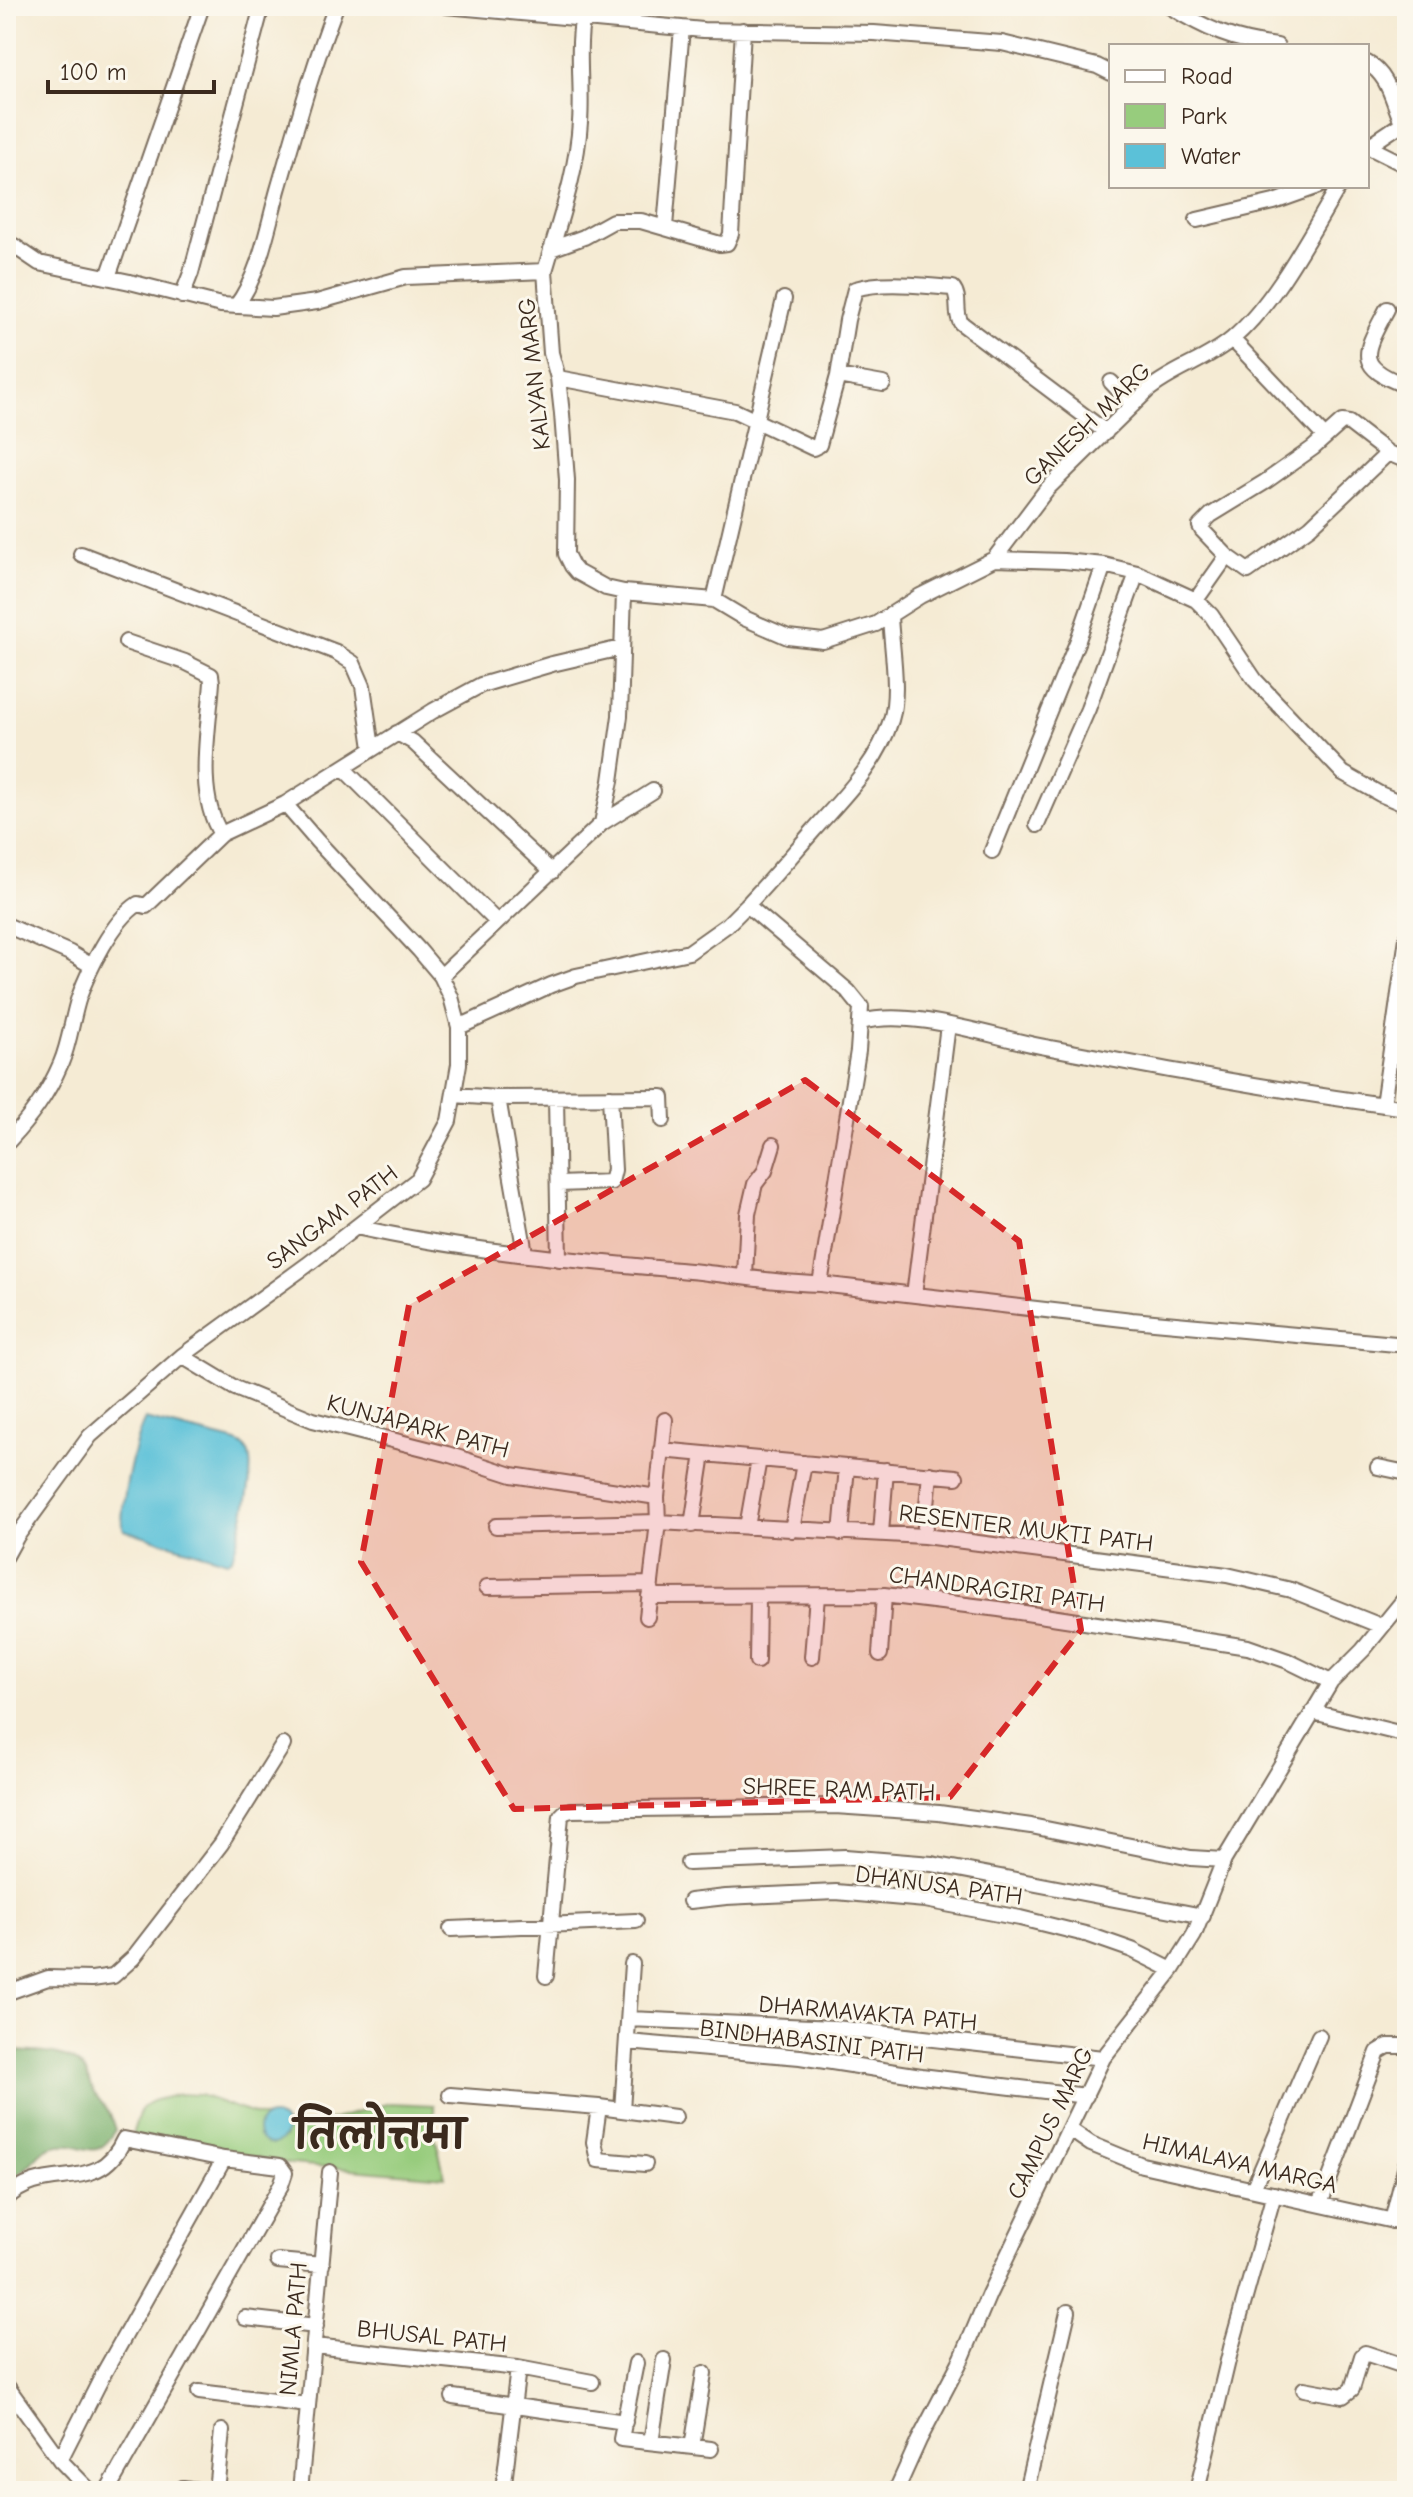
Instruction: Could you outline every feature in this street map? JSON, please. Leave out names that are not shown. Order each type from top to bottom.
[{"type":"street","points":[[108,277],[202,6]]},
{"type":"street","points":[[182,296],[191,273],[262,6]]},
{"type":"street","points":[[236,306],[245,295],[260,252],[309,81],[336,6]]},
{"type":"street","points":[[446,6],[583,12],[682,28],[874,33],[1002,43],[1097,66],[1109,72]]},
{"type":"street","points":[[1169,6],[1205,28],[1254,44]]},
{"type":"street","points":[[545,271],[576,162],[581,121],[579,38],[583,12]]},
{"type":"street","points":[[665,227],[682,28]]},
{"type":"street","points":[[551,249],[584,237],[613,221],[641,221],[720,244],[730,240],[743,30]]},
{"type":"street","points":[[1369,64],[1377,68],[1387,82],[1404,121],[1369,145]]},
{"type":"street","points":[[1369,147],[1407,166]]},
{"type":"street","points":[[1197,220],[1274,202],[1313,188]]},
{"type":"street","name":"GANESH MARG","points":[[994,559],[1047,489],[1164,376],[1232,339],[1254,316],[1281,280],[1338,188]]},
{"type":"street","name":"KALYAN MARG","points":[[6,243],[39,263],[221,305],[273,308],[317,302],[406,277],[545,271],[551,353],[558,378],[567,480],[566,554],[577,572],[606,588],[714,600],[744,618],[788,637],[823,641],[876,624],[920,596],[994,559]]},
{"type":"street","points":[[558,378],[725,409],[756,420],[806,446],[817,448],[838,376],[855,289],[898,285],[953,288],[956,290],[957,316],[961,323],[1106,432]]},
{"type":"street","points":[[714,600],[784,299]]},
{"type":"street","points":[[1387,309],[1370,342],[1368,362],[1383,377],[1407,386]]},
{"type":"street","points":[[1232,339],[1324,436]]},
{"type":"street","points":[[838,376],[883,384]]},
{"type":"street","points":[[1111,382],[1133,405]]},
{"type":"street","points":[[1388,453],[1310,527],[1248,571],[1227,556],[1200,526],[1203,521],[1313,448],[1342,422],[1349,423],[1388,453],[1407,461]]},
{"type":"street","points":[[81,554],[336,652],[353,663],[363,686],[372,748]]},
{"type":"street","points":[[1196,600],[1227,556]]},
{"type":"street","points":[[994,559],[1104,565],[1137,573],[1196,600],[1211,615],[1255,680],[1343,773],[1380,794],[1407,802]]},
{"type":"street","points":[[992,851],[1078,640],[1104,565]]},
{"type":"street","points":[[1037,825],[1088,709],[1137,573]]},
{"type":"street","points":[[602,823],[620,716],[624,592]]},
{"type":"street","points":[[459,1027],[564,980],[689,952],[727,925],[780,872],[852,787],[882,743],[892,718],[894,696],[890,615]]},
{"type":"street","points":[[126,642],[185,662],[211,675],[205,785],[207,807],[221,834]]},
{"type":"street","points":[[6,1144],[41,1104],[62,1060],[79,998],[92,966],[131,908],[138,904],[146,906],[221,834],[285,804],[372,748],[481,685],[621,648]]},
{"type":"street","points":[[397,733],[413,742],[552,872]]},
{"type":"street","points":[[343,768],[497,922]]},
{"type":"street","points":[[285,804],[441,976],[602,823],[653,791]]},
{"type":"street","points":[[747,905],[848,991],[861,1007],[858,1051],[820,1284]]},
{"type":"street","points":[[6,925],[92,966]]},
{"type":"street","points":[[1383,1105],[1407,938]]},
{"type":"street","name":"SANGAM PATH","points":[[6,1556],[17,1536],[90,1436],[182,1356],[418,1179],[449,1121],[459,1064],[459,1027],[451,997],[441,976]]},
{"type":"street","points":[[861,1022],[886,1017],[948,1025],[1013,1041],[1156,1068],[1407,1108]]},
{"type":"street","points":[[914,1295],[948,1025]]},
{"type":"street","points":[[454,1095],[498,1098],[662,1097],[663,1120]]},
{"type":"street","points":[[559,1184],[611,1182],[614,1170],[610,1097]]},
{"type":"street","points":[[498,1098],[525,1253]]},
{"type":"street","points":[[556,1098],[559,1259]]},
{"type":"street","points":[[745,1276],[748,1214],[755,1184],[765,1171],[773,1145]]},
{"type":"street","points":[[356,1227],[404,1238],[559,1259],[745,1276],[780,1283],[820,1284],[1282,1335],[1407,1345]]},
{"type":"street","name":"KUNJAPARK PATH","points":[[182,1356],[235,1388],[313,1420],[447,1454],[512,1475],[657,1497]]},
{"type":"street","points":[[647,1617],[665,1420]]},
{"type":"street","points":[[661,1450],[956,1477]]},
{"type":"street","points":[[692,1525],[703,1454]]},
{"type":"street","points":[[747,1527],[759,1459]]},
{"type":"street","points":[[792,1530],[804,1463]]},
{"type":"street","points":[[841,1533],[847,1467]]},
{"type":"street","points":[[1378,1467],[1407,1473]]},
{"type":"street","points":[[881,1533],[886,1470]]},
{"type":"street","points":[[924,1536],[930,1474]]},
{"type":"street","name":"RESENTER MUKTI PATH","points":[[496,1526],[658,1522],[924,1536],[1227,1575],[1291,1590],[1381,1626]]},
{"type":"street","name":"CHANDRAGIRI PATH","points":[[487,1587],[650,1590],[758,1597],[884,1595],[1015,1611],[1248,1647],[1288,1661],[1331,1682]]},
{"type":"street","points":[[880,1654],[884,1595]]},
{"type":"street","points":[[812,1657],[817,1596]]},
{"type":"street","name":"CAMPUS MARG","points":[[896,2491],[1103,2058],[1172,1970],[1194,1935],[1224,1860],[1331,1682],[1363,1650],[1407,1596]]},
{"type":"street","points":[[757,1661],[758,1597]]},
{"type":"street","points":[[1313,1712],[1407,1735]]},
{"type":"street","points":[[6,1993],[48,1978],[113,1976],[133,1958],[221,1844],[283,1745]]},
{"type":"street","name":"SHREE RAM PATH","points":[[550,1926],[561,1816],[571,1810],[835,1806],[939,1813],[1031,1826],[1191,1858],[1224,1860]]},
{"type":"street","points":[[688,1863],[845,1857],[932,1864],[1203,1916]]},
{"type":"street","name":"DHANUSA PATH","points":[[690,1901],[836,1892],[925,1900],[1089,1935],[1132,1950],[1172,1970]]},
{"type":"street","points":[[451,1929],[636,1921]]},
{"type":"street","points":[[546,1976],[550,1926]]},
{"type":"street","points":[[622,2110],[632,1964]]},
{"type":"street","name":"DHARMAVAKTA PATH","points":[[629,2019],[835,2028],[1103,2058]]},
{"type":"street","points":[[1253,2189],[1319,2036]]},
{"type":"street","name":"BINDHABASINI PATH","points":[[628,2042],[800,2057],[921,2076],[1086,2096]]},
{"type":"street","points":[[1320,2204],[1378,2052],[1388,2046],[1407,2046]]},
{"type":"street","points":[[450,2095],[599,2107],[675,2117]]},
{"type":"street","points":[[599,2107],[594,2142],[598,2160],[645,2164]]},
{"type":"street","name":"HIMALAYA MARGA","points":[[1069,2129],[1091,2144],[1142,2165],[1400,2222]]},
{"type":"street","points":[[6,2199],[24,2184],[101,2170],[117,2155],[124,2139],[224,2159],[280,2166],[285,2173],[107,2491]]},
{"type":"street","points":[[60,2460],[105,2371],[224,2159]]},
{"type":"street","points":[[1400,2222],[1407,2161]]},
{"type":"street","name":"NIMLA PATH","points":[[300,2491],[330,2172]]},
{"type":"street","points":[[1197,2491],[1231,2348],[1274,2194]]},
{"type":"street","points":[[278,2261],[322,2265]]},
{"type":"street","points":[[1026,2491],[1068,2312]]},
{"type":"street","points":[[245,2318],[316,2326]]},
{"type":"street","name":"BHUSAL PATH","points":[[314,2346],[518,2368],[503,2491]]},
{"type":"street","points":[[1304,2389],[1343,2396],[1352,2389],[1365,2353],[1407,2367]]},
{"type":"street","points":[[651,2442],[664,2360]]},
{"type":"street","points":[[636,2363],[621,2439],[711,2449]]},
{"type":"street","points":[[518,2368],[592,2382]]},
{"type":"street","points":[[692,2447],[704,2373]]},
{"type":"street","points":[[6,2385],[60,2460],[90,2491]]},
{"type":"street","points":[[199,2392],[308,2405]]},
{"type":"street","points":[[453,2397],[625,2422]]},
{"type":"street","points":[[216,2491],[222,2431]]},
{"type":"street","points":[[182,2491],[183,2488],[205,2491]]},
{"type":"highlighted area","points":[[805,1080],[1019,1241],[1081,1630],[950,1797],[514,1809],[361,1562],[409,1305]]},
{"type":"green space","points":[[6,2050],[48,2053],[77,2063],[86,2073],[94,2093],[114,2124],[116,2130],[108,2141],[95,2149],[54,2146],[41,2153],[22,2171],[6,2177]]},
{"type":"green space","points":[[180,2094],[200,2095],[265,2118],[262,2121],[285,2138],[285,2124],[328,2121],[390,2103],[434,2105],[435,2137],[445,2177],[292,2164],[132,2135],[139,2114],[147,2104]]},
{"type":"water","points":[[145,1419],[236,1442],[247,1450],[250,1461],[249,1489],[232,1558],[227,1561],[124,1530],[123,1509],[128,1475]]},
{"type":"water","points":[[272,2116],[282,2120],[286,2130],[282,2140],[272,2144],[262,2140],[258,2130],[262,2120]]},
{"type":"district","name":"तिलोत्तमा","points":[[380,2134]]}]
